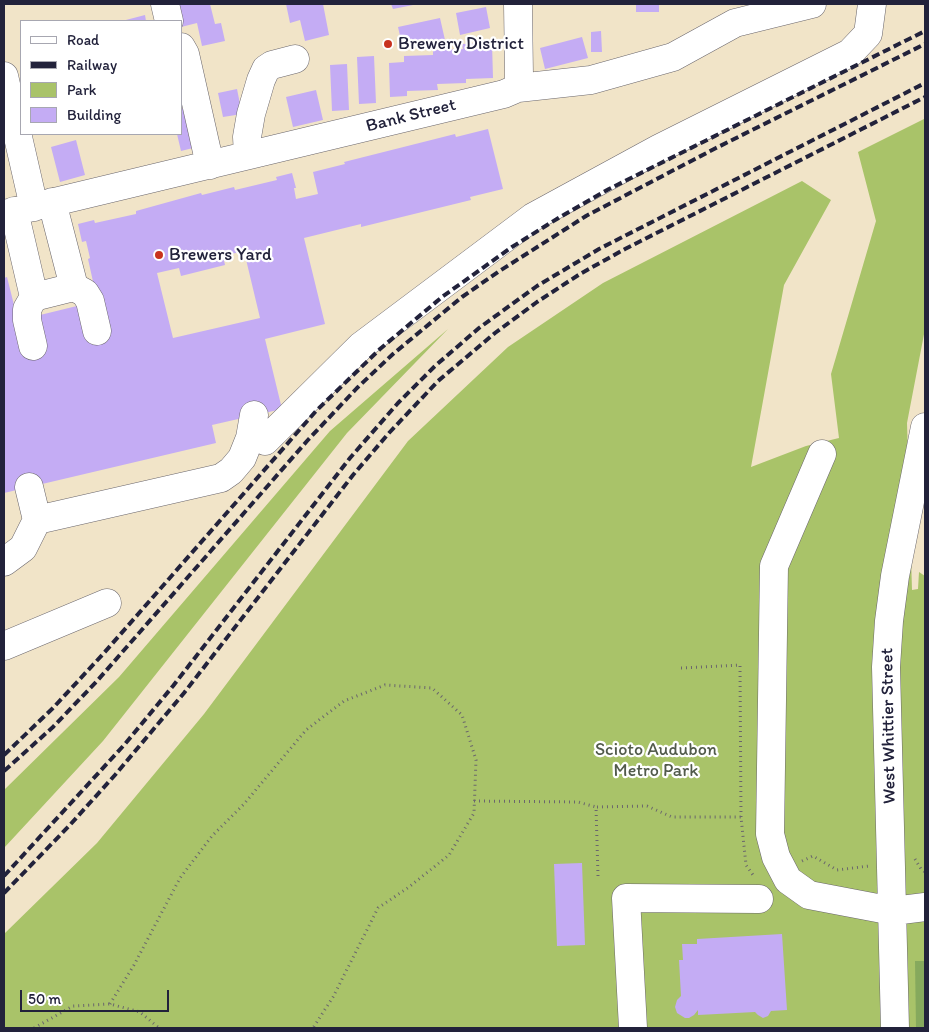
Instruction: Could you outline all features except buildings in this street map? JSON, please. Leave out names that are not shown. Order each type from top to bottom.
[{"type":"street","points":[[165,4],[169,20]]},
{"type":"street","points":[[518,4],[518,88]]},
{"type":"street","name":"Bank Street","points":[[26,209],[504,94],[518,88],[591,80],[673,57],[734,23],[812,4]]},
{"type":"street","points":[[265,441],[361,346],[533,217],[658,148],[850,53],[868,34],[872,4]]},
{"type":"street","points":[[182,49],[185,54],[210,165]]},
{"type":"street","points":[[248,155],[247,137],[251,114],[266,69],[272,64],[295,60]]},
{"type":"street","points":[[4,76],[26,209],[34,297],[27,309],[27,320],[33,346]]},
{"type":"street","points":[[26,209],[74,287],[85,293],[90,301],[97,331]]},
{"type":"street","points":[[34,297],[74,287]]},
{"type":"street","points":[[37,520],[221,478],[231,471],[242,458],[250,438],[254,415]]},
{"type":"street","name":"West Whittier Street","points":[[895,1028],[886,667],[895,576],[925,427]]},
{"type":"street","points":[[822,454],[774,566],[770,834],[776,858],[788,880],[809,895],[893,911],[925,907]]},
{"type":"street","points":[[4,562],[23,548],[37,520],[29,488]]},
{"type":"street","points":[[4,646],[107,603]]},
{"type":"street","points":[[633,1028],[626,898],[759,899]]},
{"type":"path","points":[[110,1004],[134,965],[180,878],[212,836],[244,804],[306,730],[344,701],[385,685],[432,688],[462,715],[476,760],[474,813],[449,855],[378,908],[333,997],[313,1028]]},
{"type":"path","points":[[474,801],[578,802],[596,807],[647,806],[672,817],[741,817]]},
{"type":"path","points":[[596,807],[598,876]]},
{"type":"path","points":[[34,1028],[73,1006],[110,1004],[140,1012],[160,1028]]},
{"type":"green space","name":"Scioto Audubon Metro Park","points":[[924,119],[925,329],[907,423],[912,590],[918,589],[919,572],[925,576],[925,1028],[4,1028],[4,934],[97,843],[204,714],[408,441],[508,347],[603,283],[802,181],[831,200],[784,285],[751,467],[806,446],[839,438],[831,374],[876,221],[858,152]]},
{"type":"green space","points":[[448,329],[347,433],[103,741],[4,848],[4,790],[119,677],[330,431]]},
{"type":"green space","points":[[915,961],[925,961],[925,1028],[916,1028]]},
{"type":"railway","points":[[4,755],[53,708],[104,653],[316,411],[380,349],[442,297],[512,247],[609,189],[925,31]]},
{"type":"railway","points":[[4,771],[53,727],[97,681],[307,441],[357,388],[393,354],[462,297],[586,216],[716,148],[925,44]]},
{"type":"railway","points":[[4,876],[125,744],[173,686],[350,458],[398,403],[435,366],[479,328],[537,286],[599,249],[925,83]]},
{"type":"railway","points":[[4,893],[115,775],[184,693],[353,475],[438,381],[495,333],[537,302],[580,274],[625,249],[925,97]]},
{"type":"place","name":"Brewery District","points":[[388,44]]},
{"type":"place","name":"Brewers Yard","points":[[159,255]]}]
